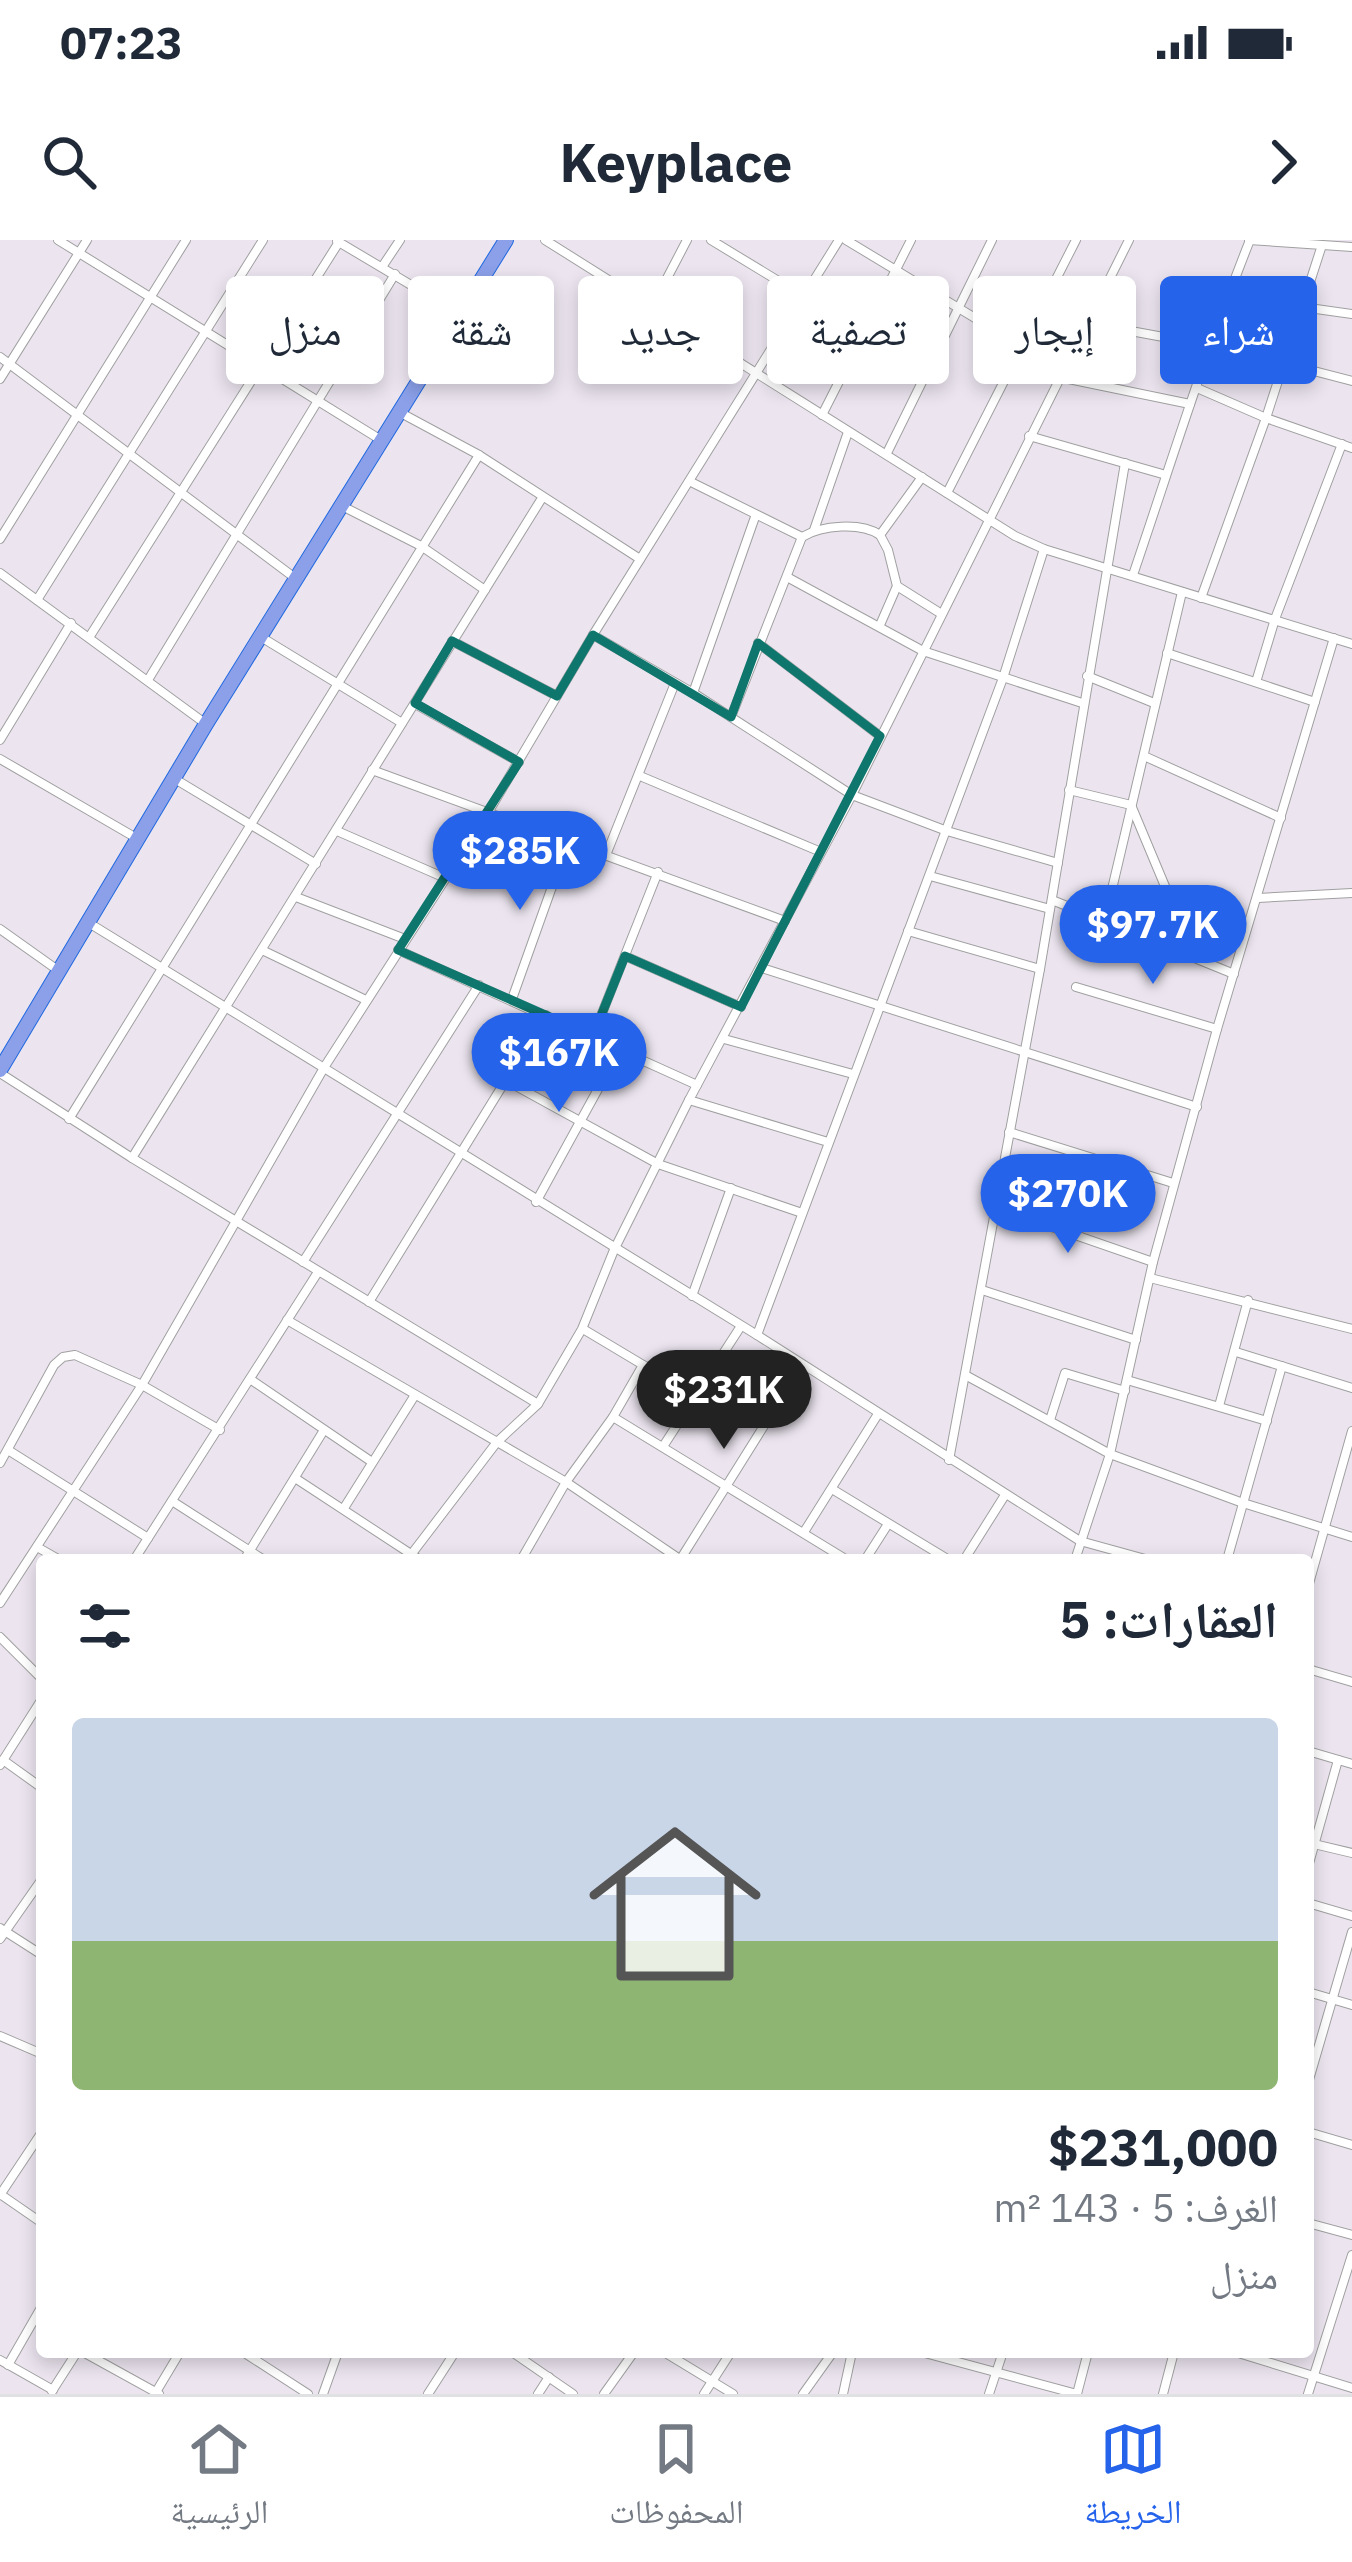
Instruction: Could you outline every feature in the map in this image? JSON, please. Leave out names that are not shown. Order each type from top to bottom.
[{"type":"highway","points":[[484,276],[506,240]]},
{"type":"highway","points":[[0,1071],[206,724],[417,384]]},
{"type":"street","points":[[58,240],[226,344]]},
{"type":"street","points":[[0,379],[87,240]]},
{"type":"street","points":[[0,539],[185,240]]},
{"type":"street","points":[[37,600],[263,240]]},
{"type":"street","points":[[382,267],[400,240]]},
{"type":"street","points":[[544,240],[604,276]]},
{"type":"street","points":[[669,276],[688,240]]},
{"type":"street","points":[[711,240],[767,276]]},
{"type":"street","points":[[818,276],[843,240],[973,317]]},
{"type":"street","points":[[892,276],[910,240]]},
{"type":"street","points":[[887,453],[992,240]]},
{"type":"street","points":[[1058,276],[1076,240]]},
{"type":"street","points":[[1111,276],[1129,240]]},
{"type":"street","points":[[1235,276],[1249,240],[1352,247]]},
{"type":"street","points":[[317,276],[338,241],[408,282]]},
{"type":"street","points":[[1312,276],[1322,245]]},
{"type":"street","points":[[148,680],[395,274]]},
{"type":"street","points":[[1317,309],[1352,314]]},
{"type":"street","points":[[0,1603],[142,1385],[325,1066],[489,811],[767,355]]},
{"type":"street","points":[[0,356],[297,579]]},
{"type":"street","points":[[743,364],[986,520],[1044,549],[1352,644]]},
{"type":"street","points":[[1317,372],[1352,381]]},
{"type":"street","points":[[90,636],[252,384]]},
{"type":"street","points":[[292,384],[382,441]]},
{"type":"street","points":[[822,416],[839,384]]},
{"type":"street","points":[[946,493],[1003,384]]},
{"type":"street","points":[[415,1554],[497,1442],[538,1404],[582,1329],[614,1250],[689,1100],[852,795],[1056,384]]},
{"type":"street","points":[[1110,384],[1190,404]]},
{"type":"street","points":[[1133,575],[1198,384]]},
{"type":"street","points":[[1201,598],[1277,384]]},
{"type":"street","points":[[1197,388],[1347,446],[1275,620],[1256,682]]},
{"type":"street","points":[[399,413],[479,455],[640,559]]},
{"type":"street","points":[[814,530],[848,432]]},
{"type":"street","points":[[1029,436],[1166,476]]},
{"type":"street","points":[[69,1119],[479,455]]},
{"type":"street","points":[[949,1461],[1040,969],[1124,463]]},
{"type":"street","points":[[880,535],[922,477]]},
{"type":"street","points":[[691,482],[802,537]]},
{"type":"street","points":[[132,1158],[542,498]]},
{"type":"street","points":[[342,506],[422,546],[485,590]]},
{"type":"street","points":[[694,693],[754,517]]},
{"type":"street","points":[[730,718],[802,537],[814,530],[867,528],[880,535],[897,586],[880,625]]},
{"type":"street","points":[[757,1335],[1003,678],[1044,549]]},
{"type":"street","points":[[787,577],[923,651],[1082,704]]},
{"type":"street","points":[[2,579],[90,636],[206,724]]},
{"type":"street","points":[[897,586],[940,613]]},
{"type":"street","points":[[1104,922],[1182,592]]},
{"type":"street","points":[[0,740],[71,623]]},
{"type":"street","points":[[593,635],[694,693],[852,795],[947,831],[1058,863]]},
{"type":"street","points":[[261,637],[401,723]]},
{"type":"street","points":[[1076,1554],[1110,1454],[1153,1262],[1217,1029],[1334,638]]},
{"type":"street","points":[[452,641],[556,696]]},
{"type":"street","points":[[758,643],[880,736]]},
{"type":"street","points":[[1167,653],[1316,702]]},
{"type":"street","points":[[1087,676],[1154,703]]},
{"type":"street","points":[[606,856],[675,683]]},
{"type":"street","points":[[415,704],[519,762]]},
{"type":"street","points":[[1144,756],[1281,818]]},
{"type":"street","points":[[0,759],[138,839]]},
{"type":"street","points":[[372,770],[785,921]]},
{"type":"street","points":[[640,776],[821,852]]},
{"type":"street","points":[[175,779],[316,865]]},
{"type":"street","points":[[1069,790],[1131,805]]},
{"type":"street","points":[[1131,805],[1195,958]]},
{"type":"street","points":[[337,831],[443,877]]},
{"type":"street","points":[[512,999],[568,842]]},
{"type":"street","points":[[592,1036],[658,872]]},
{"type":"street","points":[[930,875],[1104,922],[1234,975]]},
{"type":"street","points":[[1257,898],[1352,893]]},
{"type":"street","points":[[296,897],[406,939]]},
{"type":"street","points":[[89,923],[757,1335],[1079,1541],[1127,1554]]},
{"type":"street","points":[[0,929],[61,971]]},
{"type":"street","points":[[908,931],[1040,969]]},
{"type":"street","points":[[262,950],[366,1000]]},
{"type":"street","points":[[398,950],[697,1085]]},
{"type":"street","points":[[625,956],[741,1007]]},
{"type":"street","points":[[762,968],[1197,1107]]},
{"type":"street","points":[[303,1263],[479,985]]},
{"type":"street","points":[[1076,987],[1217,1029]]},
{"type":"street","points":[[368,1302],[545,1015]]},
{"type":"street","points":[[724,1039],[853,1074]]},
{"type":"street","points":[[536,1202],[620,1049]]},
{"type":"street","points":[[0,1071],[132,1158],[538,1404]]},
{"type":"street","points":[[505,1080],[658,1164],[802,1213]]},
{"type":"street","points":[[689,1100],[827,1142]]},
{"type":"street","points":[[1009,1132],[1174,1184]]},
{"type":"street","points":[[692,1296],[731,1188]]},
{"type":"street","points":[[997,1208],[1153,1262]]},
{"type":"street","points":[[138,1554],[318,1272]]},
{"type":"street","points":[[1150,1278],[1352,1329]]},
{"type":"street","points":[[982,1290],[1136,1340]]},
{"type":"street","points":[[1219,1406],[1248,1300]]},
{"type":"street","points":[[287,1320],[566,1482],[671,1554]]},
{"type":"street","points":[[664,1445],[742,1326]]},
{"type":"street","points":[[582,1329],[695,1396]]},
{"type":"street","points":[[1236,1352],[1352,1388]]},
{"type":"street","points":[[0,1462],[54,1365],[75,1355],[142,1385],[220,1430]]},
{"type":"street","points":[[528,1554],[566,1482],[643,1365]]},
{"type":"street","points":[[684,1554],[802,1365]]},
{"type":"street","points":[[1229,1554],[1282,1366]]},
{"type":"street","points":[[1049,1421],[1065,1373],[1267,1421]]},
{"type":"street","points":[[967,1376],[1110,1454],[1352,1537]]},
{"type":"street","points":[[250,1378],[372,1462]]},
{"type":"street","points":[[344,1508],[415,1395]]},
{"type":"street","points":[[804,1532],[878,1414]]},
{"type":"street","points":[[613,1417],[838,1554]]},
{"type":"street","points":[[248,1554],[324,1430]]},
{"type":"street","points":[[1314,1567],[1352,1431]]},
{"type":"street","points":[[8,1450],[148,1538]]},
{"type":"street","points":[[295,1478],[407,1554]]},
{"type":"street","points":[[832,1489],[939,1554]]},
{"type":"street","points":[[968,1554],[1005,1496]]},
{"type":"street","points":[[172,1501],[256,1554]]},
{"type":"street","points":[[870,1554],[888,1524]]},
{"type":"street","points":[[37,1546],[50,1554]]},
{"type":"street","points":[[0,1637],[36,1673]]},
{"type":"street","points":[[1314,1672],[1352,1682]]},
{"type":"street","points":[[36,1709],[1,1762],[36,1784]]},
{"type":"street","points":[[1314,1753],[1352,1764]]},
{"type":"street","points":[[1314,1847],[1338,1760]]},
{"type":"street","points":[[1315,1844],[1352,1853]]},
{"type":"street","points":[[36,1887],[2,1932],[36,1952]]},
{"type":"street","points":[[1314,1905],[1352,1916]]},
{"type":"street","points":[[1314,2062],[1352,1931]]},
{"type":"street","points":[[1314,1994],[1352,2005]]},
{"type":"street","points":[[1,2038],[36,2052]]},
{"type":"street","points":[[1314,2134],[1352,2145]]},
{"type":"street","points":[[36,2141],[0,2195],[36,2219]]},
{"type":"street","points":[[1314,2225],[1352,2236]]},
{"type":"street","points":[[1308,2394],[1352,2255]]},
{"type":"street","points":[[36,2318],[4,2363],[52,2392],[76,2358]]},
{"type":"street","points":[[31,2328],[36,2330]]},
{"type":"street","points":[[91,2358],[156,2393],[176,2358]]},
{"type":"street","points":[[252,2358],[308,2394]]},
{"type":"street","points":[[323,2394],[336,2358]]},
{"type":"street","points":[[428,2394],[451,2358]]},
{"type":"street","points":[[521,2358],[573,2394]]},
{"type":"street","points":[[604,2394],[630,2358]]},
{"type":"street","points":[[674,2358],[733,2394]]},
{"type":"street","points":[[704,2394],[727,2358]]},
{"type":"street","points":[[803,2394],[829,2358]]},
{"type":"street","points":[[842,2394],[851,2358]]},
{"type":"street","points":[[947,2358],[1077,2394],[1086,2358]]},
{"type":"street","points":[[989,2394],[1001,2358]]},
{"type":"street","points":[[1162,2394],[1172,2358]]},
{"type":"street","points":[[1254,2358],[1352,2388]]},
{"type":"street","points":[[538,2394],[549,2378]]},
{"type":"highlighted area","points":[[593,635],[731,717],[758,643],[880,736],[741,1007],[625,956],[593,1036],[398,950],[519,762],[415,703],[452,641],[557,696]]}]
